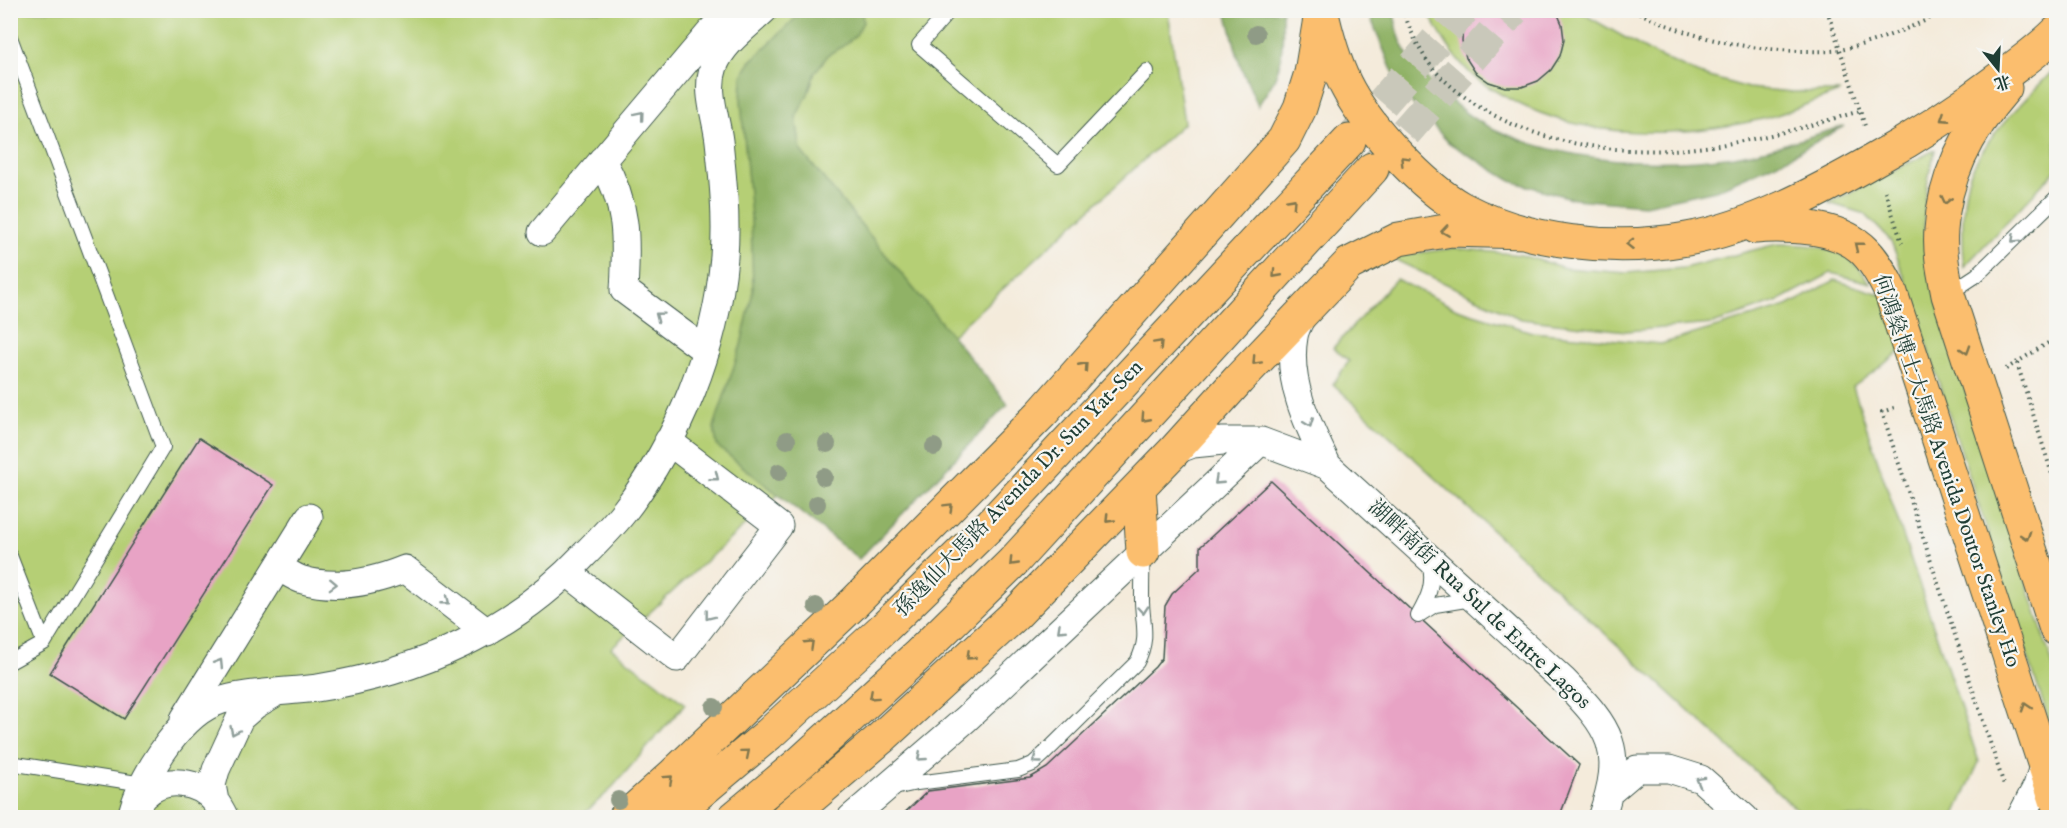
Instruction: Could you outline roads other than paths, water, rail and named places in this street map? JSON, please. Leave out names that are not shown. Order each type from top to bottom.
[{"type":"main road","points":[[1321,11],[1332,53],[1348,90],[1374,128],[1425,181],[1459,207],[1487,220],[1524,232],[1563,240],[1636,245],[1688,239],[1744,223],[1787,207],[1908,142],[1964,105],[2049,40]]},
{"type":"main road","points":[[625,818],[854,603],[1042,413],[1284,140],[1300,108],[1311,73],[1321,11]]},
{"type":"main road","points":[[2049,40],[1987,108],[1959,157],[1944,205],[1941,232],[1942,258],[1948,295],[2056,629]]},
{"type":"main road","name":"孫逸仙大馬路 Avenida Dr. Sun Yat-Sen","points":[[669,818],[777,726],[885,627],[983,532],[1349,141]]},
{"type":"main road","name":"孫逸仙大馬路 Avenida Dr. Sun Yat-Sen","points":[[734,818],[801,762],[1013,562],[1372,169]]},
{"type":"main road","name":"何鴻燊博士大馬路 Avenida Doutor Stanley Ho","points":[[1688,239],[1763,226],[1791,225],[1824,230],[1852,240],[1880,269],[1891,293],[2056,800]]},
{"type":"main road","points":[[787,818],[880,740],[1015,615],[1174,451],[1306,307],[1349,264],[1399,239],[1451,230],[1524,232]]},
{"type":"main road","points":[[1139,487],[1143,552]]},
{"type":"street","points":[[542,232],[729,10]]},
{"type":"street","points":[[170,741],[196,713],[214,703],[234,698],[361,680],[405,668],[442,654],[488,632],[541,596],[568,573],[622,513],[648,477],[668,441],[694,387],[706,351],[717,305],[724,256],[722,170],[710,85],[714,65],[726,45],[764,10]]},
{"type":"street","points":[[602,160],[614,181],[622,205],[626,232],[624,290],[706,351]]},
{"type":"street","name":"湖畔南街 Rua Sul de Entre Lagos","points":[[1306,307],[1294,335],[1292,362],[1298,395],[1328,466],[1563,680],[1595,713],[1610,739],[1613,766],[1611,791],[1601,818]]},
{"type":"street","points":[[568,573],[676,658],[779,526],[668,441]]},
{"type":"street","points":[[851,818],[966,719],[1260,441]]},
{"type":"street","name":"湖畔南街 Rua Sul de Entre Lagos","points":[[1174,451],[1193,444],[1260,441],[1328,466]]},
{"type":"street","points":[[131,818],[134,802],[143,784],[309,517]]},
{"type":"street","points":[[278,567],[302,580],[327,584],[354,584],[383,578],[405,569],[488,632]]},
{"type":"street","points":[[220,809],[212,785],[216,770],[240,718],[255,705],[276,693]]},
{"type":"street","points":[[2014,806],[2037,786],[2044,763]]},
{"type":"street","name":"湖畔南街 Rua Sul de Entre Lagos","points":[[1611,791],[1637,769],[1669,769],[1701,779],[1745,818]]},
{"type":"street","points":[[131,818],[146,794],[159,786],[174,783],[190,784],[204,791],[220,809]]},
{"type":"lane","points":[[950,10],[919,45],[1058,165],[1147,71]]},
{"type":"lane","points":[[10,37],[163,447],[44,643],[10,662]]},
{"type":"lane","points":[[1948,295],[1977,275],[2056,198]]},
{"type":"lane","points":[[874,797],[905,785],[1018,770],[1033,764],[1044,754],[1137,662],[1143,651],[1146,636],[1142,602],[1143,552]]},
{"type":"lane","points":[[10,556],[44,643]]},
{"type":"lane","points":[[1428,557],[1433,575],[1431,589],[1418,616],[1435,605],[1474,599]]},
{"type":"lane","points":[[10,763],[143,784]]},
{"type":"tunnel","points":[[1350,140],[1463,10]]},
{"type":"tunnel","points":[[1373,169],[1513,10]]}]
